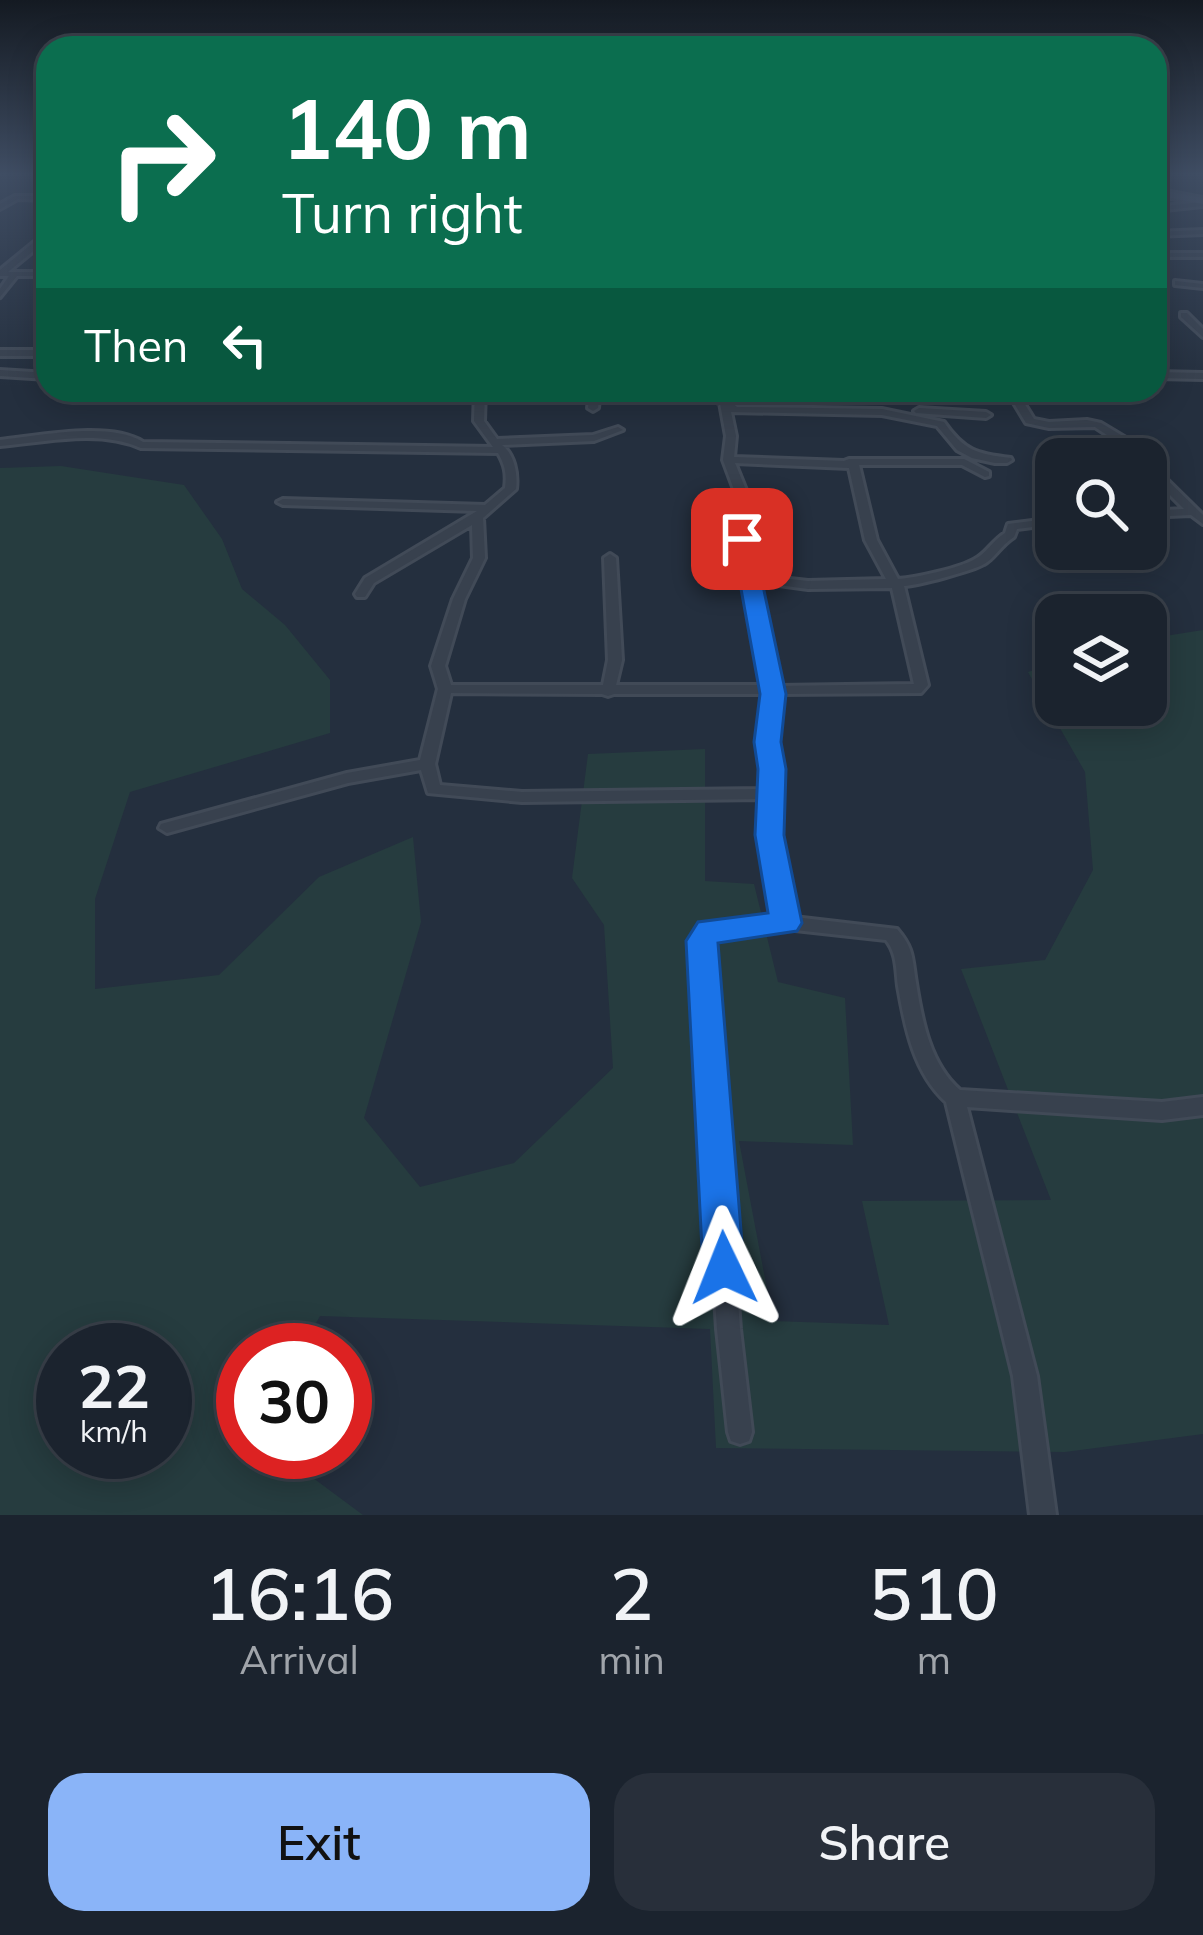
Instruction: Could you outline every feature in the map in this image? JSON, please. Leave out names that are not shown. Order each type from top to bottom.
[{"type":"street","points":[[0,274],[36,245]]},
{"type":"street","points":[[1167,255],[1203,255]]},
{"type":"street","points":[[0,274],[36,274]]},
{"type":"street","points":[[0,295],[15,274]]},
{"type":"street","points":[[1178,284],[1203,286]]},
{"type":"street","points":[[1184,315],[1203,334]]},
{"type":"street","points":[[0,353],[36,353]]},
{"type":"street","points":[[0,373],[36,375]]},
{"type":"street","points":[[1167,375],[1203,376]]},
{"type":"street","points":[[361,594],[365,584],[391,565],[482,513],[513,482],[513,470],[479,421],[480,402]]},
{"type":"street","points":[[593,408],[594,402]]},
{"type":"street","points":[[724,402],[731,436],[728,460],[742,495],[743,552],[775,690],[767,742],[770,849],[786,923]]},
{"type":"street","points":[[728,402],[734,410],[746,411],[986,416]]},
{"type":"street","points":[[1018,402],[1030,421],[1106,425],[1119,438]]},
{"type":"street","points":[[898,413],[940,424],[952,444],[982,467]]},
{"type":"street","points":[[0,443],[89,435],[179,446],[499,446],[594,438],[618,430]]},
{"type":"street","points":[[728,460],[964,462],[982,467],[1007,460]]},
{"type":"street","points":[[445,689],[840,693],[920,688],[909,624],[872,540],[856,468],[846,462]]},
{"type":"street","points":[[1167,488],[1203,521]]},
{"type":"street","points":[[283,502],[482,513]]},
{"type":"street","points":[[1167,513],[1190,512]]},
{"type":"street","points":[[482,513],[479,558],[459,599],[438,666],[445,689],[427,764],[428,784],[441,792],[606,798],[771,794]]},
{"type":"street","points":[[1012,526],[1035,523]]},
{"type":"street","points":[[750,578],[770,584],[893,587],[983,561],[996,543],[1010,535],[1012,526]]},
{"type":"street","points":[[1012,526],[1035,529]]},
{"type":"street","points":[[608,692],[614,660],[610,558]]},
{"type":"street","points":[[167,828],[347,778],[427,764]]},
{"type":"street","points":[[740,1432],[724,1316],[723,1220],[702,941],[710,931],[786,923],[881,931],[898,939],[927,1064],[942,1090],[956,1098],[1162,1111],[1203,1106]]},
{"type":"street","points":[[956,1098],[1025,1376],[1043,1515]]},
{"type":"green space","points":[[61,466],[184,485],[222,539],[242,589],[285,625],[330,680],[330,733],[130,792],[95,899],[95,989],[219,975],[319,877],[413,837],[421,922],[364,1118],[420,1187],[514,1163],[613,1068],[604,925],[572,878],[588,754],[705,749],[705,881],[754,884],[778,982],[845,998],[853,1145],[739,1141],[773,1321],[889,1325],[862,1201],[1051,1200],[961,969],[1045,960],[1093,870],[1085,772],[1059,726],[1167,726],[1167,636],[1203,630],[1203,1434],[1065,1452],[716,1448],[710,1329],[320,1316],[316,1323],[216,1323],[216,1479],[314,1479],[363,1515],[0,1515],[0,468]]},
{"type":"route","points":[[724,1268],[703,935],[721,928],[786,923],[769,835],[772,769],[767,742],[773,694],[742,539]]}]
